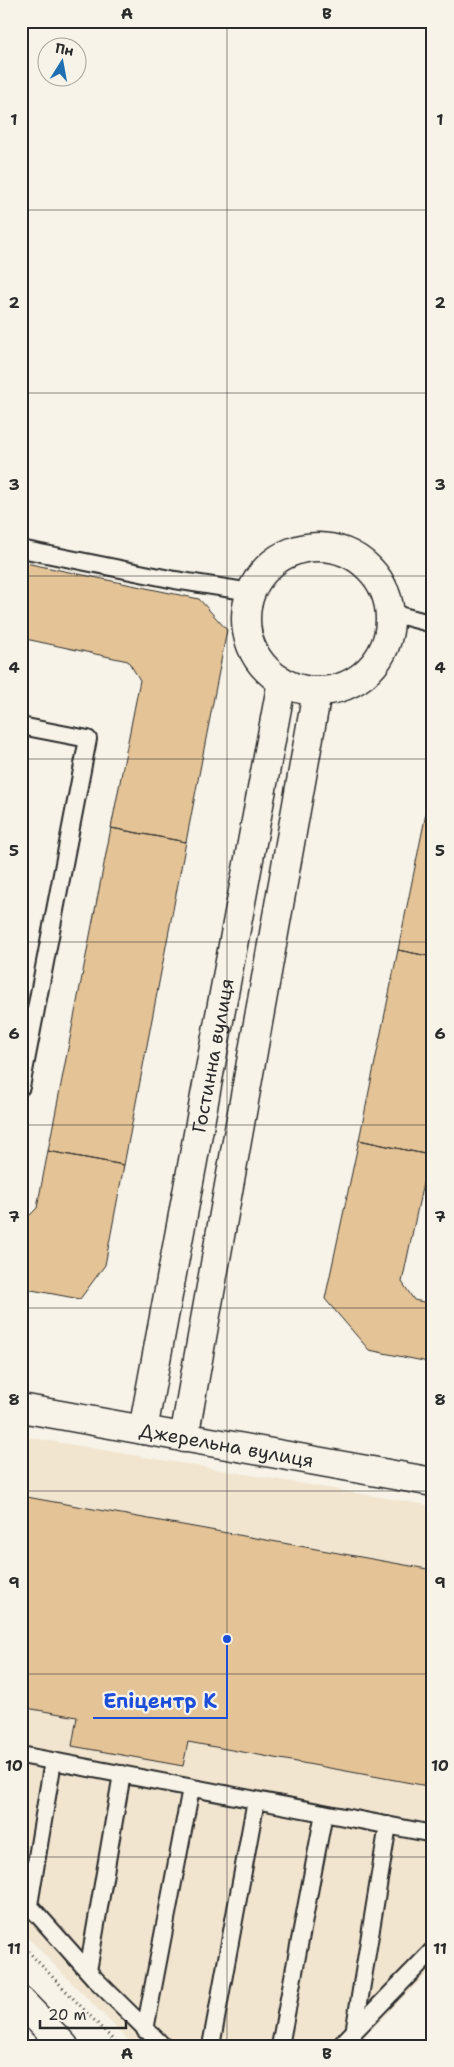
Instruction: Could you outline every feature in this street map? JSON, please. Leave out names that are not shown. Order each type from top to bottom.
[{"type":"street","points":[[328,547],[351,554],[371,569],[384,589],[391,613],[389,637],[379,660],[362,677],[340,688],[317,692],[294,688],[273,676],[257,659],[248,638],[246,614],[251,592],[263,572],[281,556],[303,548],[328,547]]},
{"type":"street","name":"Гостинна вулиця","points":[[143,1430],[282,681]]},
{"type":"street","points":[[184,1438],[317,692]]},
{"type":"street","name":"Джерельна вулиця","points":[[21,1408],[433,1482]]},
{"type":"street","points":[[21,2001],[64,2046]]},
{"type":"lane","points":[[21,549],[175,580],[251,592]]},
{"type":"lane","points":[[391,613],[433,624]]},
{"type":"lane","points":[[21,726],[88,738],[21,1087]]},
{"type":"lane","points":[[21,1755],[433,1834]]},
{"type":"lane","points":[[53,1761],[25,1900],[88,1970],[162,2046]]},
{"type":"lane","points":[[88,1970],[122,1774]]},
{"type":"lane","points":[[145,2030],[191,1788]]},
{"type":"lane","points":[[211,2046],[256,1800]]},
{"type":"lane","points":[[280,2046],[324,1813]]},
{"type":"lane","points":[[354,2033],[388,1825]]},
{"type":"lane","points":[[340,2046],[433,1950]]},
{"type":"path","points":[[21,1944],[119,2046]]},
{"type":"path","points":[[422,2046],[433,2036]]},
{"type":"path","points":[[106,2046],[114,2041]]},
{"type":"shaded area","points":[[21,1436],[433,1506],[433,1968],[354,2046],[134,2046],[21,1931]]},
{"type":"building","points":[[21,562],[199,599],[227,630],[186,842],[111,828],[140,680],[128,661],[21,638]]},
{"type":"building","points":[[433,779],[433,957],[398,950]]},
{"type":"building","points":[[111,828],[186,842],[124,1165],[48,1151]]},
{"type":"building","points":[[398,950],[433,957],[433,1137],[429,1155],[359,1140]]},
{"type":"building","points":[[359,1140],[429,1155],[402,1282],[414,1300],[433,1304],[433,1363],[369,1350],[325,1299]]},
{"type":"building","points":[[48,1151],[124,1165],[105,1265],[80,1299],[21,1288],[21,1217],[28,1217],[37,1208]]},
{"type":"building","points":[[21,1496],[433,1570],[433,1787],[188,1742],[183,1766],[72,1746],[77,1717],[21,1707]]},
{"type":"place","name":"Епіцентр К","points":[[227,1639]]}]
